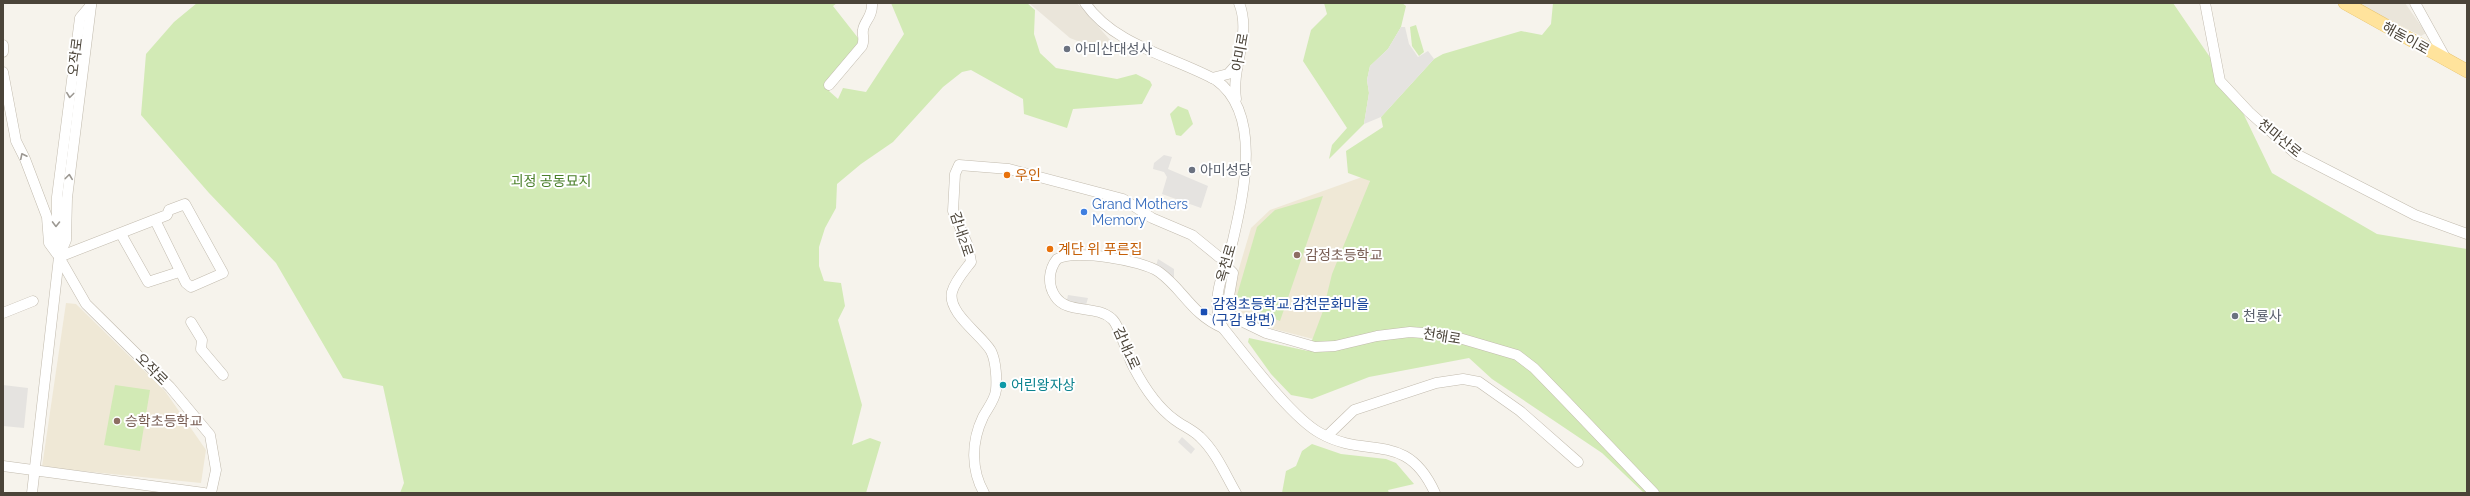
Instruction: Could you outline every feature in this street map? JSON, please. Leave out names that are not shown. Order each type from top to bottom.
[{"type":"main road","name":"해돋이로","points":[[2345,3],[2467,71]]},
{"type":"street","points":[[829,85],[862,46],[865,39],[863,30],[872,11],[872,3]]},
{"type":"street","name":"옥천로","points":[[1085,3],[1101,21],[1127,40],[1212,78],[1224,86],[1236,101],[1245,132],[1245,166],[1233,240],[1216,302],[1219,320],[1223,328],[1287,404],[1307,423],[1327,436],[1345,443],[1400,452],[1416,465],[1435,493]]},
{"type":"street","name":"아미로","points":[[1236,101],[1234,86],[1244,30],[1244,15],[1239,3]]},
{"type":"street","name":"천마산로","points":[[2204,3],[2220,82],[2249,112],[2296,154],[2415,215],[2467,234]]},
{"type":"street","points":[[2415,3],[2448,61]]},
{"type":"street","name":"오작로","points":[[92,4],[67,198],[66,240],[60,257],[86,304],[170,386],[210,436],[216,470],[212,493]]},
{"type":"street","points":[[3,45],[3,52]]},
{"type":"street","points":[[1212,78],[1228,74],[1237,64]]},
{"type":"street","points":[[3,72],[16,141],[25,159],[47,217],[49,243],[60,257],[32,493]]},
{"type":"street","name":"감내2로","points":[[984,493],[976,477],[974,457],[978,428],[996,390],[991,352],[974,333],[952,303],[951,294],[954,286],[971,262],[968,246],[953,211],[955,174],[959,165],[1016,171],[1123,199],[1152,218],[1192,235],[1226,262]]},
{"type":"street","points":[[60,257],[167,215],[169,210],[185,204],[223,273],[191,287],[186,283],[179,272],[155,220]]},
{"type":"street","points":[[120,234],[148,282],[179,272]]},
{"type":"street","name":"감내1로","points":[[1223,328],[1212,323],[1196,310],[1164,276],[1146,266],[1108,257],[1073,254],[1057,259],[1052,265],[1050,287],[1058,301],[1072,308],[1102,313],[1115,322],[1129,357],[1149,392],[1174,420],[1199,436],[1211,449],[1236,493]]},
{"type":"street","name":"천해로","points":[[1226,262],[1232,273],[1228,302],[1229,313],[1235,318],[1266,333],[1315,346],[1335,346],[1377,336],[1410,332],[1449,335],[1517,355],[1534,368],[1654,493]]},
{"type":"street","points":[[3,313],[33,301]]},
{"type":"street","points":[[191,322],[202,340],[201,349],[224,375]]},
{"type":"street","points":[[1327,436],[1354,410],[1436,383],[1463,379],[1479,382],[1520,411],[1578,462]]},
{"type":"street","points":[[3,466],[204,493]]},
{"type":"shaded area","points":[[1029,3],[1077,3],[1111,41],[1124,49],[1124,55],[1105,52],[1070,38]]},
{"type":"shaded area","points":[[2356,3],[2405,3],[2426,33],[2421,36]]},
{"type":"shaded area","points":[[1401,27],[1405,27],[1409,44],[1418,57],[1428,51],[1434,59],[1381,117],[1364,124],[1369,93],[1367,80],[1370,66],[1388,49]]},
{"type":"shaded area","points":[[1164,155],[1172,157],[1168,169],[1208,186],[1201,208],[1162,194],[1167,177],[1164,172],[1153,169],[1154,163]]},
{"type":"shaded area","name":"감정초등학교","points":[[1365,176],[1371,183],[1333,303],[1313,339],[1266,327],[1234,308],[1235,282],[1251,228],[1270,210]]},
{"type":"shaded area","points":[[1158,259],[1174,269],[1174,278],[1156,266]]},
{"type":"shaded area","points":[[1068,295],[1088,298],[1086,305],[1067,300]]},
{"type":"shaded area","name":"승학초등학교","points":[[66,303],[76,304],[165,391],[206,450],[201,483],[42,467]]},
{"type":"shaded area","points":[[3,385],[28,388],[24,428],[3,426]]},
{"type":"shaded area","points":[[1182,437],[1195,449],[1191,454],[1178,442]]},
{"type":"green space","name":"괴정 공동묘지","points":[[197,3],[837,3],[833,6],[862,43],[829,80],[829,91],[838,99],[843,88],[866,92],[904,34],[891,3],[1027,3],[1035,10],[1034,34],[1040,53],[1056,68],[1117,79],[1136,74],[1150,81],[1152,85],[1142,104],[1073,109],[1067,128],[1024,114],[1023,99],[971,70],[962,72],[943,87],[893,142],[861,164],[837,184],[836,208],[825,228],[819,247],[819,266],[824,281],[841,283],[845,306],[838,320],[862,405],[852,445],[870,438],[881,442],[866,493],[400,493],[404,483],[383,386],[343,378],[276,263],[209,193],[141,115],[146,54],[174,22]]},
{"type":"green space","points":[[1324,3],[1402,3],[1406,6],[1401,27],[1388,49],[1370,66],[1367,80],[1369,93],[1364,124],[1329,159],[1332,145],[1347,128],[1303,61],[1311,30],[1327,14]]},
{"type":"green space","points":[[1553,3],[2173,3],[2231,88],[2272,173],[2377,234],[2467,249],[2467,493],[1644,493],[1602,453],[1492,379],[1469,358],[1369,377],[1312,399],[1291,395],[1271,374],[1248,342],[1249,338],[1308,351],[1323,311],[1332,274],[1370,181],[1348,173],[1346,151],[1383,127],[1381,117],[1434,59],[1443,54],[1521,31],[1542,35],[1551,24]]},
{"type":"green space","points":[[1416,25],[1424,52],[1419,56],[1412,46],[1410,27]]},
{"type":"green space","points":[[1178,106],[1188,110],[1193,124],[1181,136],[1176,135],[1170,114]]},
{"type":"green space","points":[[1323,196],[1280,321],[1235,302],[1257,227],[1275,210]]},
{"type":"green space","points":[[115,385],[150,390],[140,451],[104,445]]},
{"type":"green space","points":[[1312,444],[1341,454],[1386,459],[1396,463],[1414,484],[1388,490],[1389,493],[1282,493],[1286,471],[1296,466],[1302,451]]},
{"type":"place","name":"아미산대성사","points":[[1067,49]]},
{"type":"place","name":"아미성당","points":[[1192,170]]},
{"type":"place","name":"우인","points":[[1007,175]]},
{"type":"place","name":"Grand Mothers Memory","points":[[1084,212]]},
{"type":"place","name":"계단 위 푸른집","points":[[1050,249]]},
{"type":"place","name":"감정초등학교","points":[[1297,255]]},
{"type":"place","name":"감정초등학교.감천문화마을 (구감 방면)","points":[[1204,312]]},
{"type":"place","name":"천룡사","points":[[2235,316]]},
{"type":"place","name":"어린왕자상","points":[[1003,385]]},
{"type":"place","name":"승학초등학교","points":[[117,421]]}]
